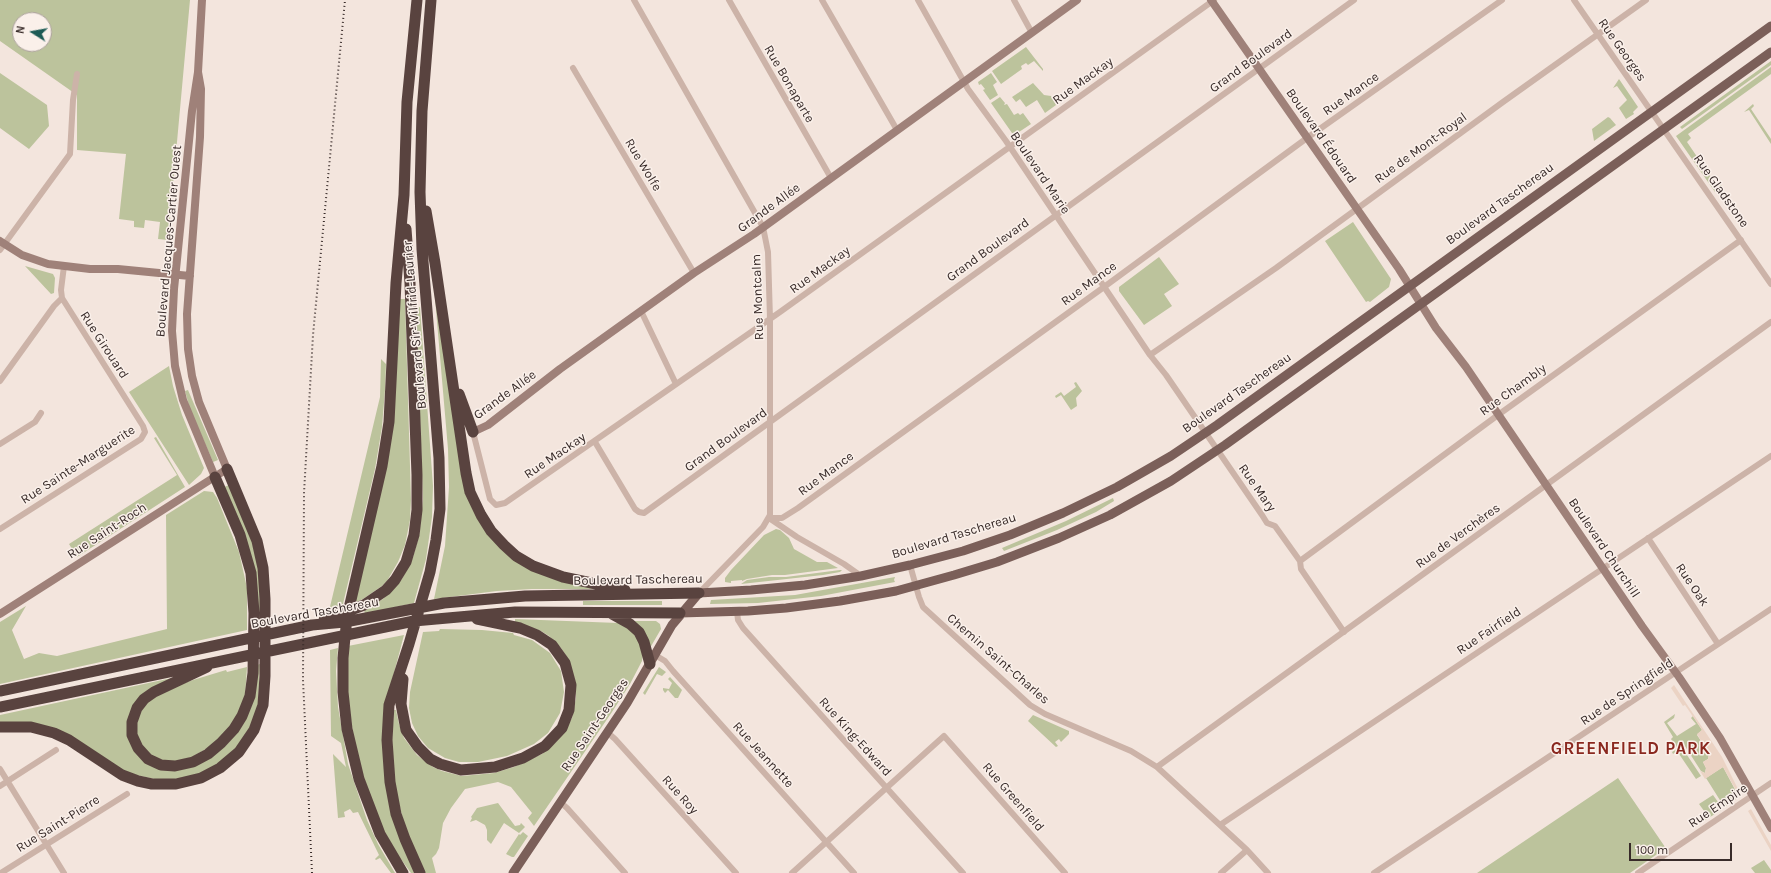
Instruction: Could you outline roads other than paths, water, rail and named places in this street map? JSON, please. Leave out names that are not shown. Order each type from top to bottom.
[{"type":"highway","points":[[403,873],[380,834],[358,779],[347,729],[343,675],[347,617],[382,466],[388,429],[396,283],[404,195],[407,102],[417,0]]},
{"type":"highway","name":"Boulevard Sir-Wilfrid-Laurier","points":[[410,644],[433,558],[438,525],[440,495],[437,430],[422,249],[420,176],[423,97],[431,0]]},
{"type":"highway","points":[[420,176],[435,262],[466,473],[470,492],[480,515],[500,541],[521,559],[544,571],[563,577],[639,593]]},
{"type":"highway","points":[[312,625],[364,605],[386,590],[399,574],[409,556],[416,526],[417,475],[411,299],[404,195]]},
{"type":"highway","points":[[454,388],[461,396],[473,432]]},
{"type":"highway","points":[[0,726],[24,726],[54,733],[69,740],[122,775],[138,781],[158,784],[182,783],[201,778],[220,768],[239,752],[254,730],[263,704],[265,681],[265,598],[263,568],[257,541],[227,469]]},
{"type":"highway","points":[[215,477],[240,535],[251,573],[254,613],[253,673],[250,696],[242,716],[232,732],[222,744],[204,756],[184,765],[170,766],[156,763],[145,756],[136,744],[131,729],[134,715],[141,702],[154,692],[223,660]]},
{"type":"highway","name":"Boulevard Taschereau","points":[[0,691],[312,625],[345,622],[436,604],[520,596],[699,593]]},
{"type":"highway","name":"Boulevard Taschereau","points":[[0,707],[409,622],[515,612],[612,614],[680,613]]},
{"type":"highway","points":[[612,614],[630,624],[639,632],[652,659]]},
{"type":"highway","points":[[410,644],[401,692],[402,714],[409,734],[422,752],[440,764],[461,770],[494,767],[523,758],[545,746],[555,737],[565,722],[571,698],[571,685],[567,668],[556,649],[537,635],[520,628],[468,617]]},
{"type":"highway","points":[[410,644],[389,705],[387,746],[390,782],[396,814],[404,839],[420,873]]},
{"type":"main road","name":"Boulevard Jacques-Cartier Ouest","points":[[202,0],[198,72],[192,111],[172,331],[176,371],[186,410],[215,477]]},
{"type":"main road","name":"Grande Allée","points":[[473,432],[488,425],[641,311],[694,273],[763,227],[1077,0]]},
{"type":"main road","name":"Boulevard Édouard","points":[[1212,0],[1410,286]]},
{"type":"main road","name":"Boulevard Taschereau","points":[[699,593],[780,588],[861,576],[910,565],[987,543],[1063,513],[1140,474],[1206,433],[1771,26]]},
{"type":"main road","name":"Boulevard Taschereau","points":[[680,613],[773,610],[832,603],[915,586],[986,566],[1074,532],[1145,496],[1218,450],[1771,52]]},
{"type":"main road","name":"Boulevard Jacques-Cartier Ouest","points":[[198,72],[201,89],[200,137],[186,329],[192,376],[208,426],[227,469]]},
{"type":"main road","points":[[1,245],[29,258],[64,266],[190,276]]},
{"type":"main road","name":"Boulevard Churchill","points":[[1410,286],[1720,738],[1771,828]]},
{"type":"main road","name":"Rue Saint-Roch","points":[[0,614],[227,469]]},
{"type":"main road","name":"Rue Saint-Georges","points":[[516,872],[560,802],[607,732],[680,613],[699,593]]},
{"type":"street","name":"Rue Montcalm","points":[[634,0],[763,227],[768,252],[770,319],[769,518]]},
{"type":"street","name":"Rue Bonaparte","points":[[729,0],[831,178]]},
{"type":"street","points":[[822,0],[897,130]]},
{"type":"street","name":"Boulevard Marie","points":[[918,0],[964,82],[1010,147],[1150,355]]},
{"type":"street","points":[[1014,0],[1032,33]]},
{"type":"street","name":"Rue Mackay","points":[[473,432],[490,499],[496,505],[505,503],[595,442],[770,319],[1212,0]]},
{"type":"street","name":"Grand Boulevard","points":[[595,442],[635,509],[644,513],[1354,0]]},
{"type":"street","name":"Rue Mance","points":[[769,518],[780,519],[785,517],[1104,287],[1307,138],[1502,0]]},
{"type":"street","name":"Rue Georges","points":[[1574,0],[1652,112]]},
{"type":"street","name":"Rue de Mont-Royal","points":[[1150,355],[1276,268],[1597,34],[1646,0]]},
{"type":"street","name":"Rue Wolfe","points":[[573,68],[694,273]]},
{"type":"street","points":[[1,245],[70,154],[73,100],[77,74]]},
{"type":"street","name":"Rue Gladstone","points":[[1652,112],[1771,284]]},
{"type":"street","name":"Rue Chambly","points":[[1300,561],[1498,415],[1741,240]]},
{"type":"street","points":[[0,380],[54,306],[62,298],[61,290],[64,266]]},
{"type":"street","name":"Rue Girouard","points":[[62,298],[145,431]]},
{"type":"street","points":[[641,311],[676,384]]},
{"type":"street","name":"Rue de Verchères","points":[[1157,767],[1771,322]]},
{"type":"street","name":"Rue Mary","points":[[1150,355],[1166,375],[1267,523],[1275,526],[1300,561],[1301,569],[1344,632]]},
{"type":"street","points":[[0,444],[33,423],[41,413]]},
{"type":"street","name":"Rue Sainte-Marguerite","points":[[0,529],[141,439],[145,431]]},
{"type":"street","name":"Rue Fairfield","points":[[1220,825],[1771,456]]},
{"type":"street","points":[[699,593],[763,527],[769,518],[796,537],[844,564],[861,576]]},
{"type":"street","name":"Rue Oak","points":[[1648,538],[1718,644]]},
{"type":"street","name":"Chemin Saint-Charles","points":[[910,565],[921,604],[927,612],[1038,711],[1131,751],[1157,767],[1247,850],[1268,873]]},
{"type":"street","name":"Rue de Springfield","points":[[1374,873],[1771,609]]},
{"type":"street","name":"Rue King-Edward","points":[[737,612],[738,620],[743,628],[963,873]]},
{"type":"street","name":"Rue Jeannette","points":[[652,659],[669,666],[854,873]]},
{"type":"street","name":"Rue Roy","points":[[607,732],[736,873]]},
{"type":"street","name":"Rue Greenfield","points":[[887,788],[944,736],[1065,873]]},
{"type":"street","points":[[0,786],[56,750]]},
{"type":"street","points":[[0,769],[64,873]]},
{"type":"street","name":"Rue Empire","points":[[1638,873],[1771,783]]},
{"type":"street","points":[[792,873],[887,788]]},
{"type":"street","name":"Rue Saint-Pierre","points":[[1,873],[127,794]]},
{"type":"street","points":[[560,802],[568,808],[626,873]]},
{"type":"street","points":[[1221,873],[1247,850]]},
{"type":"railway","points":[[312,873],[303,680],[304,493],[313,335],[345,0]]},
{"type":"district","name":"GREENFIELD PARK","points":[[1631,749]]}]
